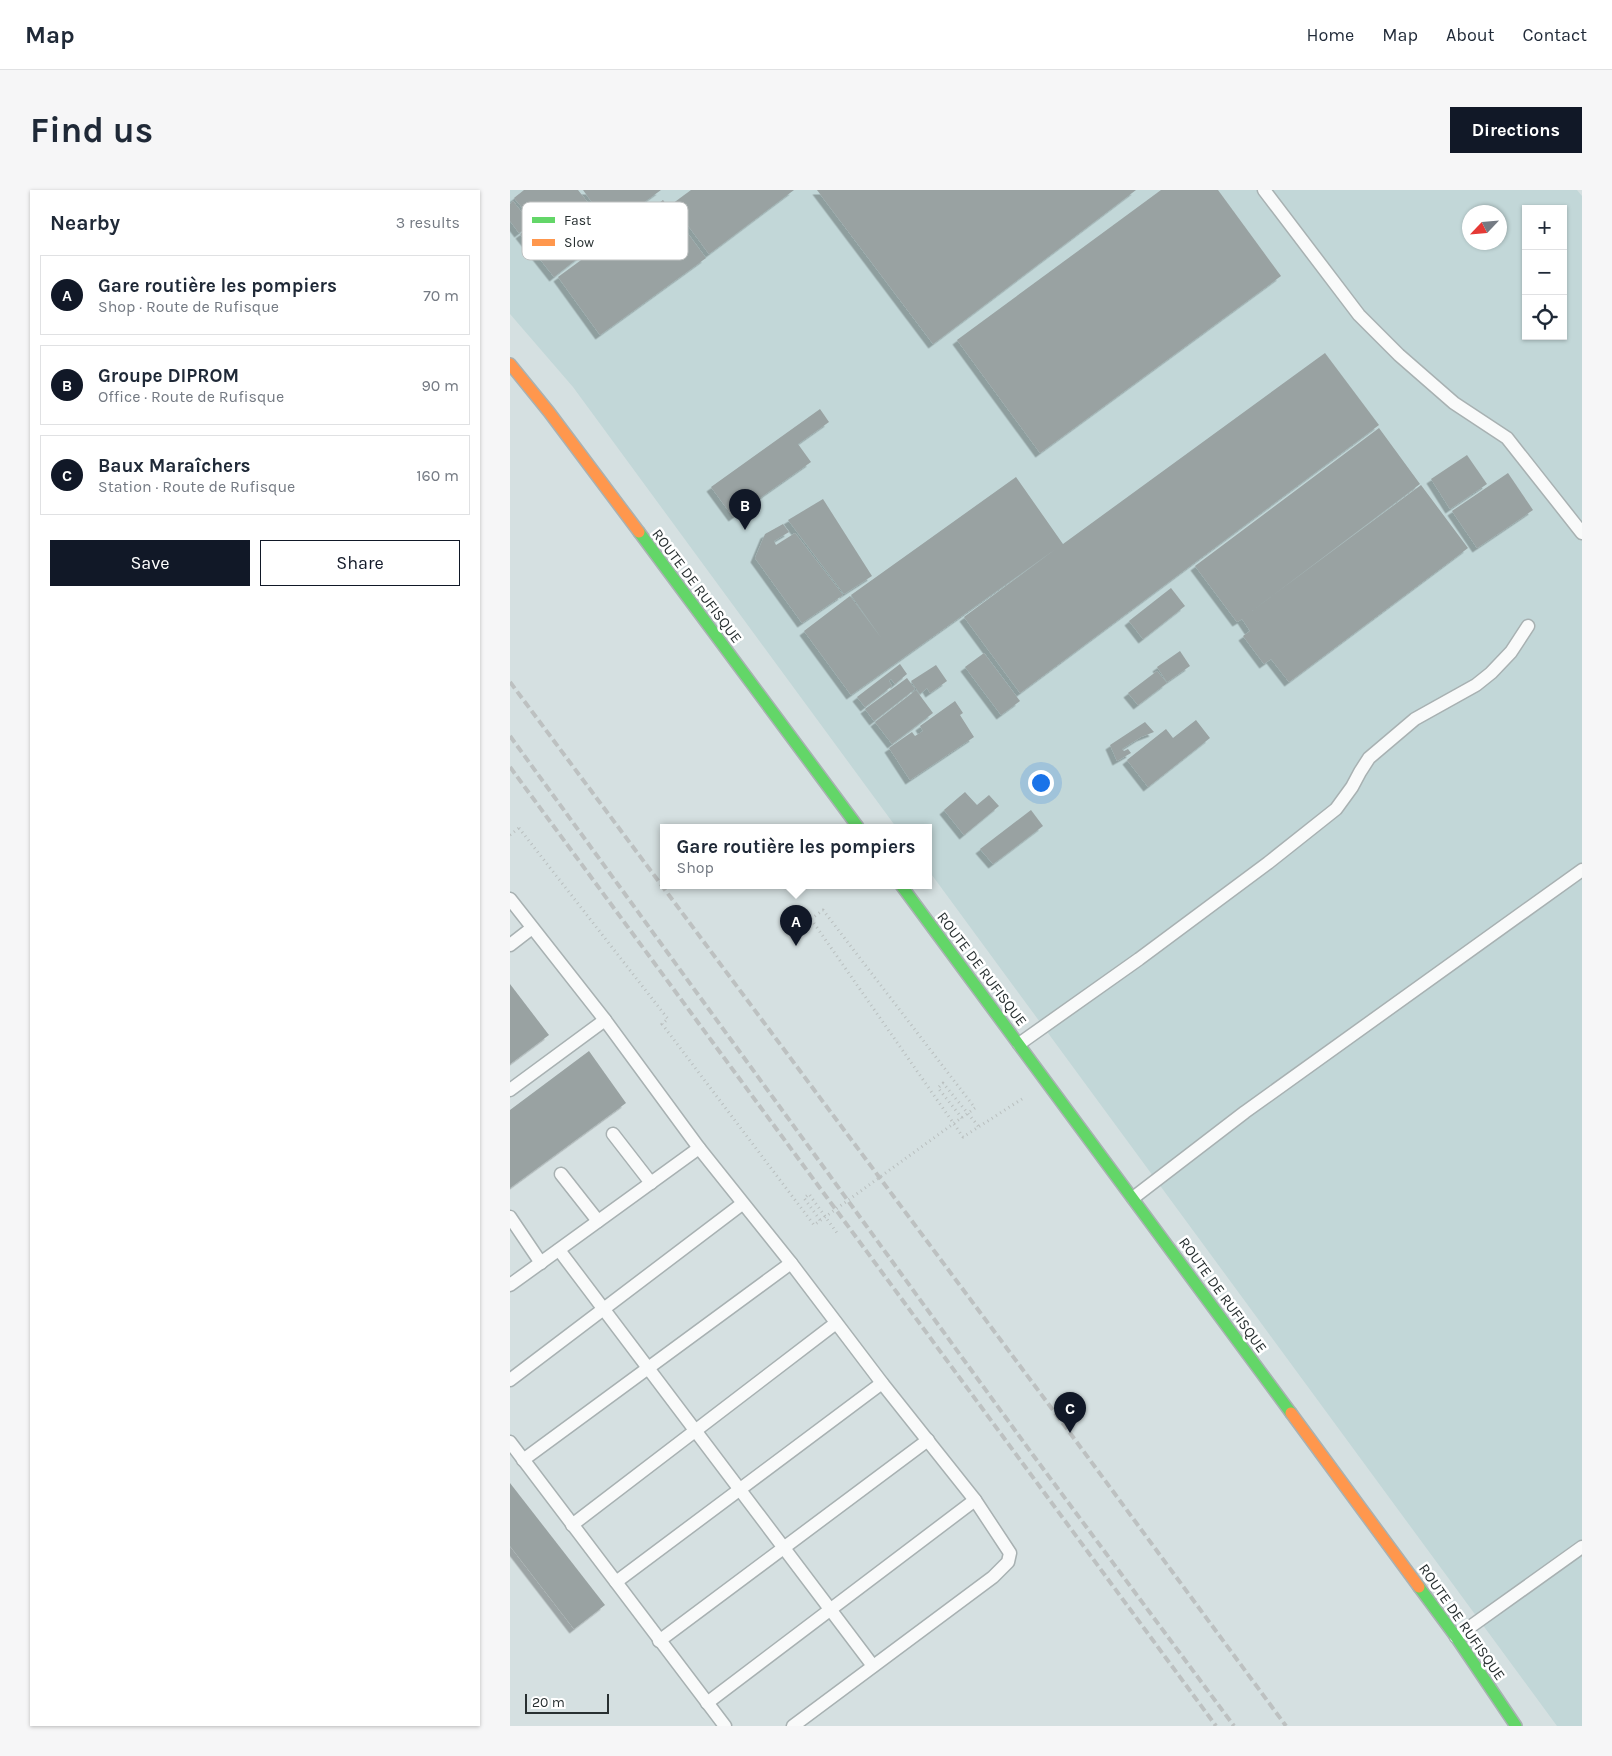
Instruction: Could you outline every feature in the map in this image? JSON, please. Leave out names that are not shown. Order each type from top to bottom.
[{"type":"main road","name":"ROUTE DE RUFISQUE","points":[[510,364],[550,412],[856,824]]},
{"type":"main road","name":"ROUTE DE RUFISQUE","points":[[904,889],[1456,1637],[1516,1726]]},
{"type":"lane","points":[[1264,190],[1359,315],[1398,355],[1454,402],[1507,438],[1582,533]]},
{"type":"lane","points":[[1019,1044],[1139,959],[1329,815],[1336,809],[1352,787],[1370,758],[1415,720],[1476,685],[1492,673],[1511,652],[1528,626]]},
{"type":"lane","points":[[1133,1198],[1244,1112],[1582,870]]},
{"type":"lane","points":[[510,899],[605,1020],[742,1204],[791,1263],[882,1383],[975,1500],[1010,1553],[1008,1562],[993,1577],[793,1726]]},
{"type":"lane","points":[[510,945],[532,928]]},
{"type":"lane","points":[[510,1090],[605,1020]]},
{"type":"lane","points":[[613,1134],[651,1183]]},
{"type":"lane","points":[[510,1285],[699,1148]]},
{"type":"lane","points":[[562,1174],[598,1221]]},
{"type":"lane","points":[[510,1380],[742,1204]]},
{"type":"lane","points":[[510,1217],[541,1263]]},
{"type":"lane","points":[[559,1250],[873,1666]]},
{"type":"lane","points":[[523,1460],[791,1263]]},
{"type":"lane","points":[[572,1525],[836,1323]]},
{"type":"lane","points":[[616,1582],[882,1383]]},
{"type":"lane","points":[[659,1641],[928,1440]]},
{"type":"lane","points":[[510,1442],[725,1726]]},
{"type":"lane","points":[[707,1703],[975,1500]]},
{"type":"lane","points":[[1456,1637],[1582,1547]]},
{"type":"path","points":[[510,835],[520,828],[668,1019],[662,1024],[814,1225],[820,1220],[962,1118],[975,1108],[823,910],[811,919],[963,1137],[1048,1083]]},
{"type":"path","points":[[962,1118],[938,1088],[944,1083],[979,1127]]},
{"type":"path","points":[[820,1220],[804,1198],[809,1194],[837,1233]]},
{"type":"shaded area","points":[[510,190],[1577,190],[1582,196],[1582,1726],[1557,1726],[932,875],[932,824],[894,824],[573,387],[510,314]]},
{"type":"building","points":[[524,190],[578,190],[587,202],[522,202],[522,208],[514,198]]},
{"type":"building","points":[[583,190],[661,190],[644,202],[592,202]]},
{"type":"building","points":[[691,190],[794,190],[709,254],[688,226],[688,202],[675,202]]},
{"type":"building","points":[[817,190],[1136,190],[933,344]]},
{"type":"building","points":[[1161,190],[1218,190],[1281,276],[1040,453],[957,340]]},
{"type":"building","points":[[513,201],[522,212],[522,231],[519,233],[510,221],[510,204]]},
{"type":"building","points":[[688,234],[706,258],[600,335],[558,277],[581,260],[688,260]]},
{"type":"building","points":[[541,260],[576,260],[554,277]]},
{"type":"building","points":[[1325,353],[1379,425],[1020,693],[964,617],[1057,548],[851,695],[804,631],[850,596],[882,639],[851,595],[1016,477],[1063,544]]},
{"type":"building","points":[[820,409],[829,422],[798,444],[811,462],[733,517],[711,487]]},
{"type":"building","points":[[1379,428],[1420,484],[1252,611],[1421,485],[1468,548],[1289,682],[1271,659],[1264,664],[1243,636],[1250,631],[1242,619],[1237,622],[1195,566]]},
{"type":"building","points":[[1467,455],[1487,484],[1450,509],[1431,479]]},
{"type":"building","points":[[1508,473],[1533,510],[1477,548],[1452,511]]},
{"type":"building","points":[[823,499],[872,576],[844,594],[788,520]]},
{"type":"building","points":[[783,524],[789,532],[774,541],[776,545],[795,533],[843,595],[802,623],[755,558],[765,534]]},
{"type":"building","points":[[1171,588],[1185,606],[1143,639],[1129,621]]},
{"type":"building","points":[[1180,651],[1190,666],[1167,682],[1157,667]]},
{"type":"building","points":[[984,653],[1020,701],[1001,715],[965,667]]},
{"type":"building","points":[[900,664],[907,674],[895,684],[891,679],[889,681],[892,686],[865,707],[857,697]]},
{"type":"building","points":[[936,665],[947,681],[930,693],[927,688],[920,694],[911,681]]},
{"type":"building","points":[[1157,671],[1167,683],[1138,705],[1128,693]]},
{"type":"building","points":[[907,678],[915,689],[874,721],[865,709]]},
{"type":"building","points":[[916,690],[933,713],[892,744],[875,722]]},
{"type":"building","points":[[955,701],[963,713],[960,715],[974,737],[910,780],[889,748],[912,732],[915,736],[923,731],[920,726]]},
{"type":"building","points":[[1196,720],[1210,738],[1148,787],[1127,760],[1166,729],[1173,738]]},
{"type":"building","points":[[1145,722],[1154,732],[1141,737],[1122,749],[1124,751],[1128,749],[1131,753],[1117,761],[1110,745]]},
{"type":"building","points":[[965,792],[977,805],[989,795],[999,806],[964,835],[944,810]]},
{"type":"building","points":[[1031,810],[1043,826],[993,864],[980,849]]},
{"type":"building","points":[[510,984],[549,1035],[510,1064]]},
{"type":"building","points":[[589,1051],[626,1103],[510,1188],[510,1110]]},
{"type":"building","points":[[510,1483],[605,1605],[574,1629],[510,1546]]},
{"type":"railway","points":[[510,682],[660,883]]},
{"type":"railway","points":[[510,736],[1033,1455],[1234,1726]]},
{"type":"railway","points":[[510,767],[1216,1726]]},
{"type":"railway","points":[[664,889],[1286,1726]]},
{"type":"traffic: fast","points":[[639,532],[856,824]]},
{"type":"traffic: fast","points":[[904,889],[1291,1413]]},
{"type":"traffic: fast","points":[[1419,1587],[1456,1637],[1516,1726]]},
{"type":"traffic: slow","points":[[510,364],[549,412],[639,532]]},
{"type":"traffic: slow","points":[[1291,1413],[1419,1587]]},
{"type":"place","name":"Groupe DIPROM","points":[[745,530]]},
{"type":"place","name":"Gare routière les pompiers","points":[[796,946]]},
{"type":"place","name":"Baux Maraîchers","points":[[1070,1433]]}]
